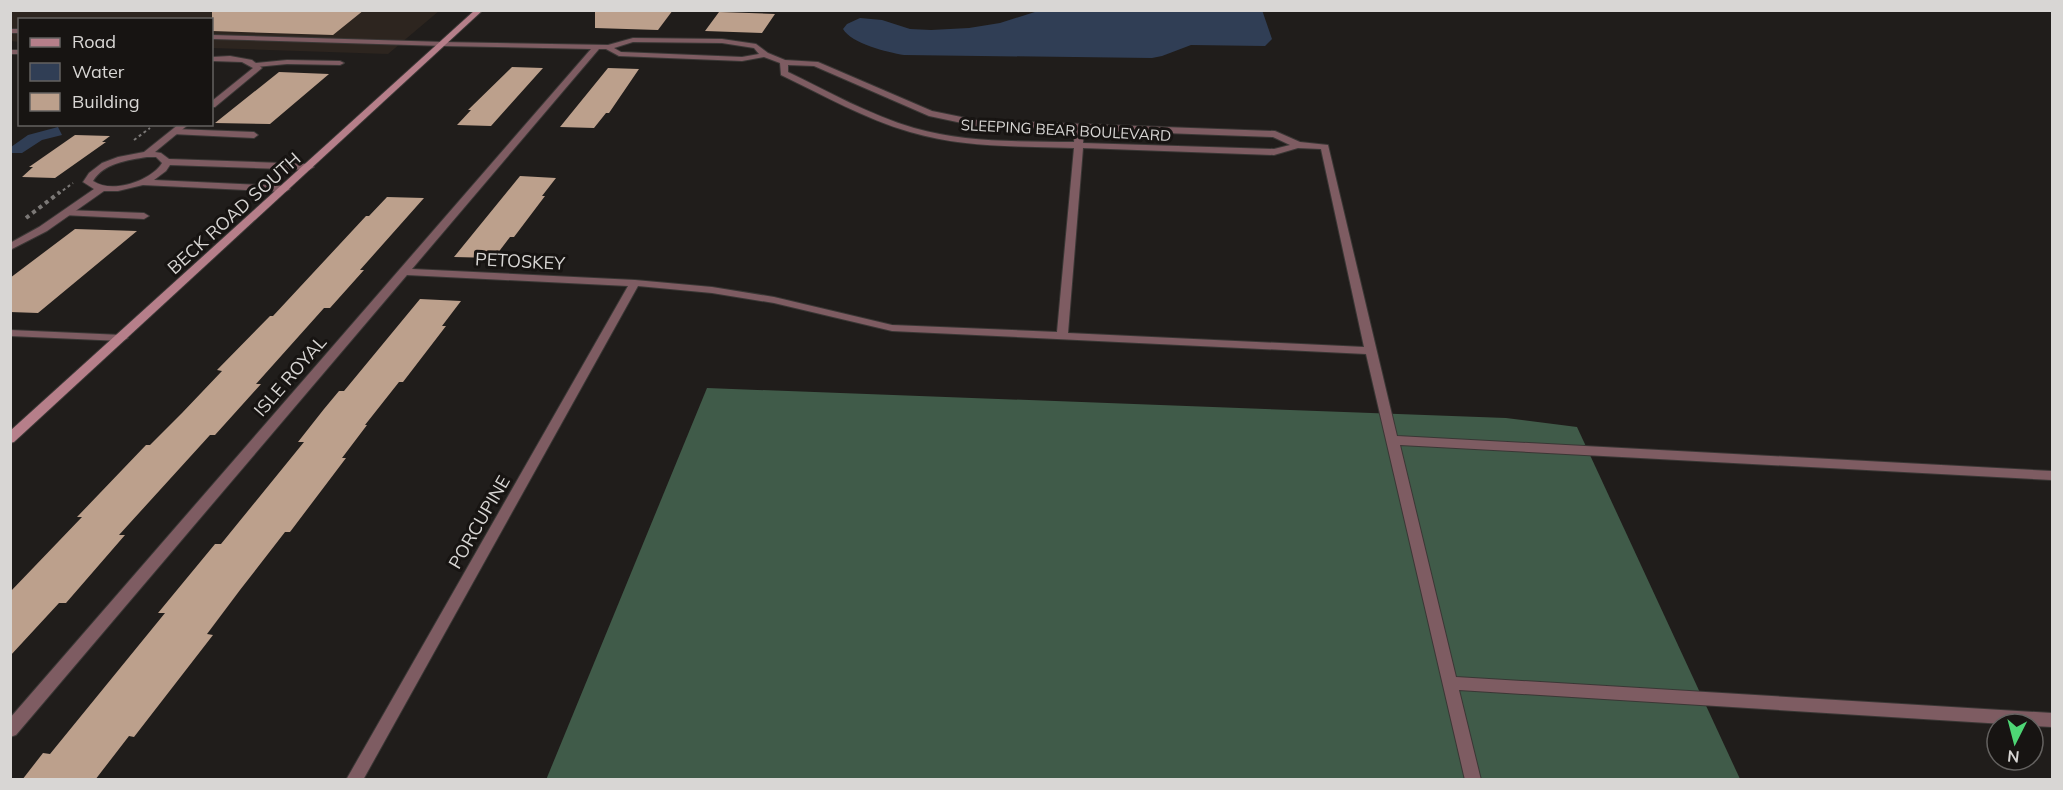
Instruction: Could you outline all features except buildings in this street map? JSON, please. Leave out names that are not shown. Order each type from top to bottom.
[{"type":"main road","name":"BECK ROAD SOUTH","points":[[10,439],[480,10]]},
{"type":"street","name":"SLEEPING BEAR BOULEVARD","points":[[213,37],[602,47],[633,40],[722,41],[756,46],[765,55],[784,62],[815,64],[929,113],[976,123],[1275,134],[1298,145]]},
{"type":"street","name":"SLEEPING BEAR BOULEVARD","points":[[602,47],[619,54],[742,59],[765,55]]},
{"type":"street","name":"ISLE ROYAL","points":[[10,730],[403,272],[602,47]]},
{"type":"street","points":[[213,59],[241,60],[256,65],[287,62],[340,63]]},
{"type":"street","name":"SLEEPING BEAR BOULEVARD","points":[[784,62],[784,73],[880,118],[913,130],[983,142],[1274,152],[1298,145],[1325,147],[1371,351]]},
{"type":"street","points":[[213,104],[256,72],[258,68],[256,65]]},
{"type":"street","points":[[147,154],[182,126]]},
{"type":"street","points":[[1062,336],[1080,127]]},
{"type":"street","points":[[175,132],[254,135]]},
{"type":"street","points":[[101,189],[91,186],[88,182],[94,173],[113,162],[147,154],[158,155],[167,162],[309,167]]},
{"type":"street","points":[[141,182],[160,172],[167,162]]},
{"type":"street","points":[[10,247],[44,229],[101,189],[141,182],[285,189]]},
{"type":"street","points":[[66,213],[144,216]]},
{"type":"street","name":"PETOSKEY","points":[[403,272],[635,283],[712,290],[774,300],[892,328],[1371,351]]},
{"type":"street","name":"PORCUPINE","points":[[354,780],[635,283]]},
{"type":"street","points":[[10,333],[122,338]]},
{"type":"street","points":[[1371,351],[1473,780]]},
{"type":"street","points":[[1392,440],[2052,475]]},
{"type":"street","points":[[1450,682],[2052,720]]},
{"type":"shaded area","points":[[11,11],[439,11],[388,54],[213,48],[213,18],[18,18],[18,42],[11,41]]},
{"type":"green space","points":[[707,388],[1506,418],[1577,427],[1740,779],[546,780]]},
{"type":"water","points":[[1262,10],[1272,39],[1265,46],[1191,45],[1152,58],[904,55],[862,43],[843,29],[847,24],[860,18],[882,20],[910,29],[931,30],[969,28],[1000,23],[1038,11]]},
{"type":"water","points":[[58,127],[62,135],[42,140],[22,153],[11,153],[11,147],[28,135]]}]
